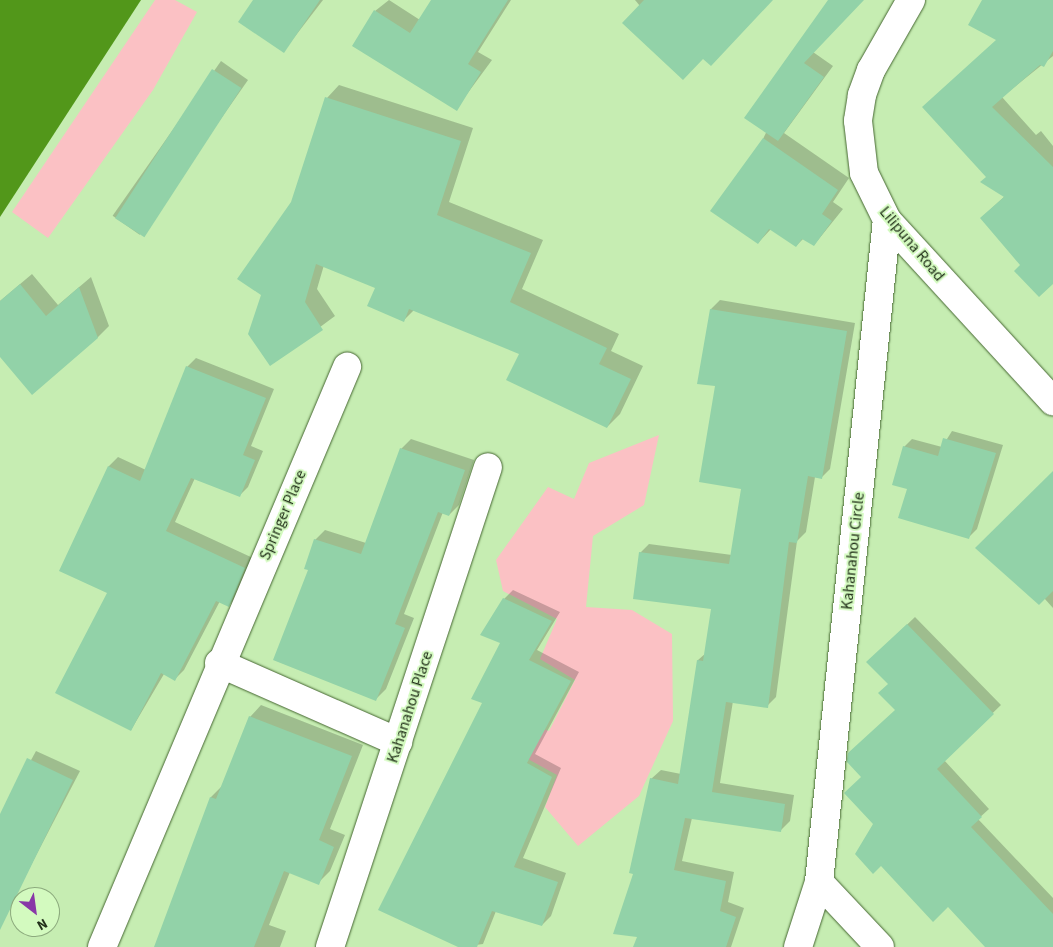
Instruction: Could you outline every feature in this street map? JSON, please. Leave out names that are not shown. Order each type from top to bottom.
[{"type":"street","name":"Lilipuna Road","points":[[911,0],[871,70],[858,121],[864,173],[888,220],[1053,402]]},
{"type":"street","name":"Kahanahou Circle","points":[[798,947],[819,882],[888,220]]},
{"type":"street","name":"Springer Place","points":[[102,947],[218,663],[347,367]]},
{"type":"street","name":"Kahanahou Place","points":[[330,947],[488,467]]},
{"type":"street","points":[[218,663],[398,742]]},
{"type":"street","points":[[819,882],[880,947]]},
{"type":"shaded area","points":[[0,0],[141,0],[0,217]]},
{"type":"shaded area","points":[[155,0],[175,0],[197,12],[153,90],[48,238],[12,212]]},
{"type":"shaded area","points":[[659,435],[644,505],[593,536],[586,607],[632,610],[672,634],[673,721],[639,796],[578,846],[545,807],[557,775],[477,731],[495,712],[549,731],[575,680],[540,659],[557,619],[503,591],[496,560],[548,487],[574,499],[589,463]]},
{"type":"building","points":[[253,0],[320,0],[284,53],[238,22]]},
{"type":"building","points":[[431,0],[508,0],[468,64],[481,72],[457,111],[352,46],[374,10],[410,33]]},
{"type":"building","points":[[644,0],[773,0],[711,66],[703,59],[683,80],[622,23]]},
{"type":"building","points":[[828,0],[864,0],[804,63],[824,77],[778,141],[744,118]]},
{"type":"building","points":[[982,0],[1053,0],[1053,51],[1044,67],[1040,65],[992,107],[1053,167],[1053,284],[1039,297],[1014,271],[1020,265],[980,218],[1004,197],[980,182],[986,177],[922,107],[996,40],[968,25]]},
{"type":"building","points":[[212,69],[241,88],[144,237],[115,218]]},
{"type":"building","points":[[325,97],[461,141],[437,215],[531,253],[510,302],[607,348],[599,364],[631,379],[607,428],[506,380],[519,354],[409,309],[404,322],[367,306],[375,288],[316,264],[305,302],[323,330],[270,366],[248,334],[261,295],[237,279],[291,202]]},
{"type":"building","points":[[763,138],[838,190],[822,214],[832,221],[814,246],[802,239],[796,247],[769,229],[758,244],[710,211]]},
{"type":"building","points":[[20,284],[46,316],[79,287],[98,338],[32,395],[0,357],[0,301]]},
{"type":"building","points":[[710,309],[847,331],[822,479],[808,476],[797,543],[789,542],[768,708],[726,702],[712,792],[785,804],[781,832],[685,818],[674,870],[726,881],[720,911],[736,917],[726,947],[633,947],[637,937],[613,934],[633,874],[629,873],[650,778],[678,784],[697,660],[703,661],[711,609],[633,599],[639,552],[729,564],[741,489],[699,482],[715,386],[697,384]]},
{"type":"building","points":[[186,366],[266,398],[243,455],[255,460],[240,497],[191,478],[166,531],[245,568],[229,607],[216,601],[175,681],[161,673],[131,731],[55,693],[107,593],[59,571],[108,466],[140,481]]},
{"type":"building","points":[[943,438],[996,453],[969,539],[898,518],[907,489],[892,485],[903,446],[938,456]]},
{"type":"building","points":[[400,448],[465,470],[449,516],[438,512],[395,624],[405,628],[376,701],[273,660],[308,570],[304,569],[314,539],[361,554]]},
{"type":"building","points":[[1053,471],[1053,591],[1039,605],[975,548]]},
{"type":"building","points":[[503,598],[552,621],[529,660],[571,681],[527,763],[552,777],[514,867],[558,882],[542,926],[492,911],[477,947],[458,947],[378,910],[482,703],[471,699],[500,643],[480,635]]},
{"type":"building","points":[[907,624],[994,714],[937,769],[982,817],[971,827],[1053,914],[1053,947],[985,947],[948,907],[933,922],[881,866],[873,874],[855,854],[873,824],[844,793],[861,777],[847,762],[848,753],[895,710],[878,693],[888,684],[866,662]]},
{"type":"building","points":[[249,716],[352,756],[319,840],[334,847],[319,885],[284,871],[254,947],[154,947],[210,797],[216,799]]},
{"type":"building","points":[[27,758],[73,780],[21,887],[10,887],[10,909],[0,930],[0,814]]}]
